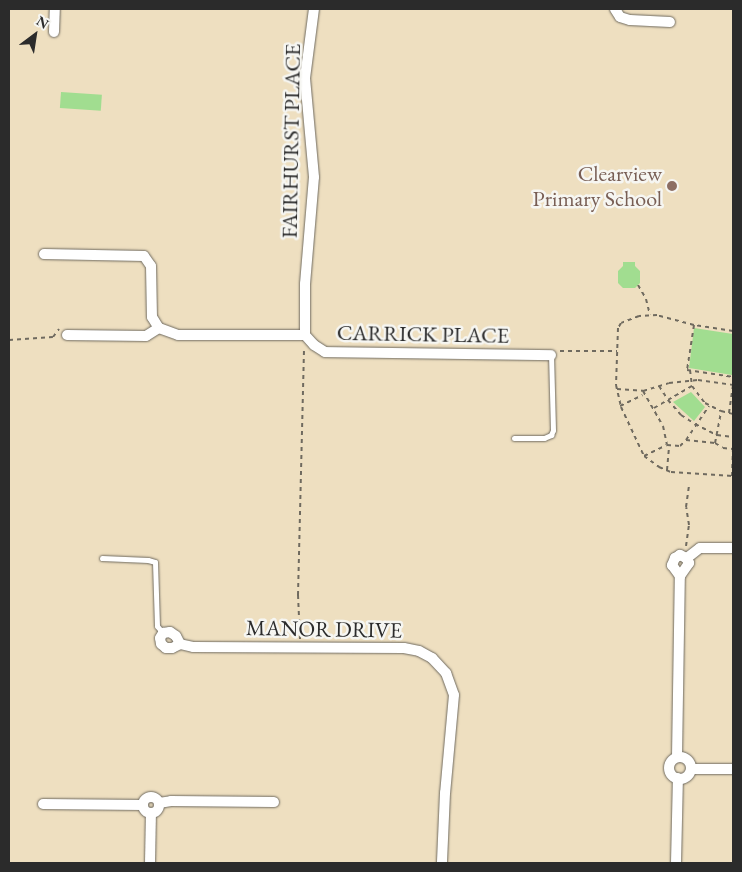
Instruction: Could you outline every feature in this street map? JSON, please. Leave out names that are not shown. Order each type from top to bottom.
[{"type":"street","points":[[54,32],[55,9]]},
{"type":"street","name":"FAIRHURST PLACE","points":[[305,335],[305,284],[314,176],[305,78],[314,9]]},
{"type":"street","points":[[615,9],[620,17],[630,20],[670,22]]},
{"type":"street","points":[[44,254],[144,256],[150,262],[152,317],[158,328],[178,335],[305,335]]},
{"type":"street","points":[[65,332],[146,336],[158,328]]},
{"type":"street","name":"CARRICK PLACE","points":[[305,335],[314,345],[325,352],[549,354]]},
{"type":"street","points":[[677,757],[680,576],[688,566],[686,555],[700,548],[733,548]]},
{"type":"street","name":"MANOR DRIVE","points":[[163,633],[160,641],[163,646],[172,648],[180,644],[193,647],[299,646],[411,649],[432,658],[446,673],[453,687],[454,703],[444,793],[442,863]]},
{"type":"street","points":[[677,757],[688,760],[691,769],[687,776],[678,778],[672,775],[669,768],[671,761],[677,757]]},
{"type":"street","points":[[691,769],[733,769]]},
{"type":"street","points":[[676,863],[678,778]]},
{"type":"street","points":[[159,803],[157,811],[151,813],[145,810],[145,800],[151,797],[159,803],[171,801],[274,802]]},
{"type":"street","points":[[43,804],[144,805]]},
{"type":"street","points":[[150,863],[151,813]]},
{"type":"lane","points":[[514,438],[544,438],[551,435],[553,430],[549,354]]},
{"type":"lane","points":[[102,558],[143,559],[155,562],[157,626],[163,633]]},
{"type":"path","points":[[638,286],[646,299],[650,315]]},
{"type":"path","points":[[659,386],[681,415],[718,435],[733,438],[733,476],[667,470],[644,456],[620,406],[617,389],[619,325],[639,316],[650,315],[733,331]]},
{"type":"path","points":[[694,325],[687,370],[690,370],[692,386],[709,406],[733,414]]},
{"type":"path","points":[[9,340],[53,337],[65,332]]},
{"type":"path","points":[[299,646],[298,595],[305,335]]},
{"type":"path","points":[[549,354],[557,351],[618,352]]},
{"type":"path","points":[[690,370],[733,377]]},
{"type":"path","points":[[617,389],[643,391],[691,380],[720,382],[733,385],[729,413]]},
{"type":"path","points":[[654,408],[692,386]]},
{"type":"path","points":[[643,391],[664,426],[668,446],[667,470]]},
{"type":"path","points":[[620,406],[644,394]]},
{"type":"path","points":[[644,456],[668,446],[680,446],[709,406]]},
{"type":"path","points":[[715,443],[721,411]]},
{"type":"path","points":[[686,440],[715,443],[723,448],[733,449]]},
{"type":"path","points":[[686,555],[689,528],[686,507],[689,486]]},
{"type":"green space","points":[[61,92],[102,95],[101,111],[60,108]]},
{"type":"green space","points":[[623,262],[635,262],[635,266],[640,271],[640,283],[635,288],[623,288],[618,283],[618,271],[623,266]]},
{"type":"green space","points":[[694,328],[733,334],[732,375],[689,368]]},
{"type":"green space","points":[[691,392],[705,407],[694,421],[673,402]]},
{"type":"place","name":"Clearview Primary School","points":[[672,186]]}]
